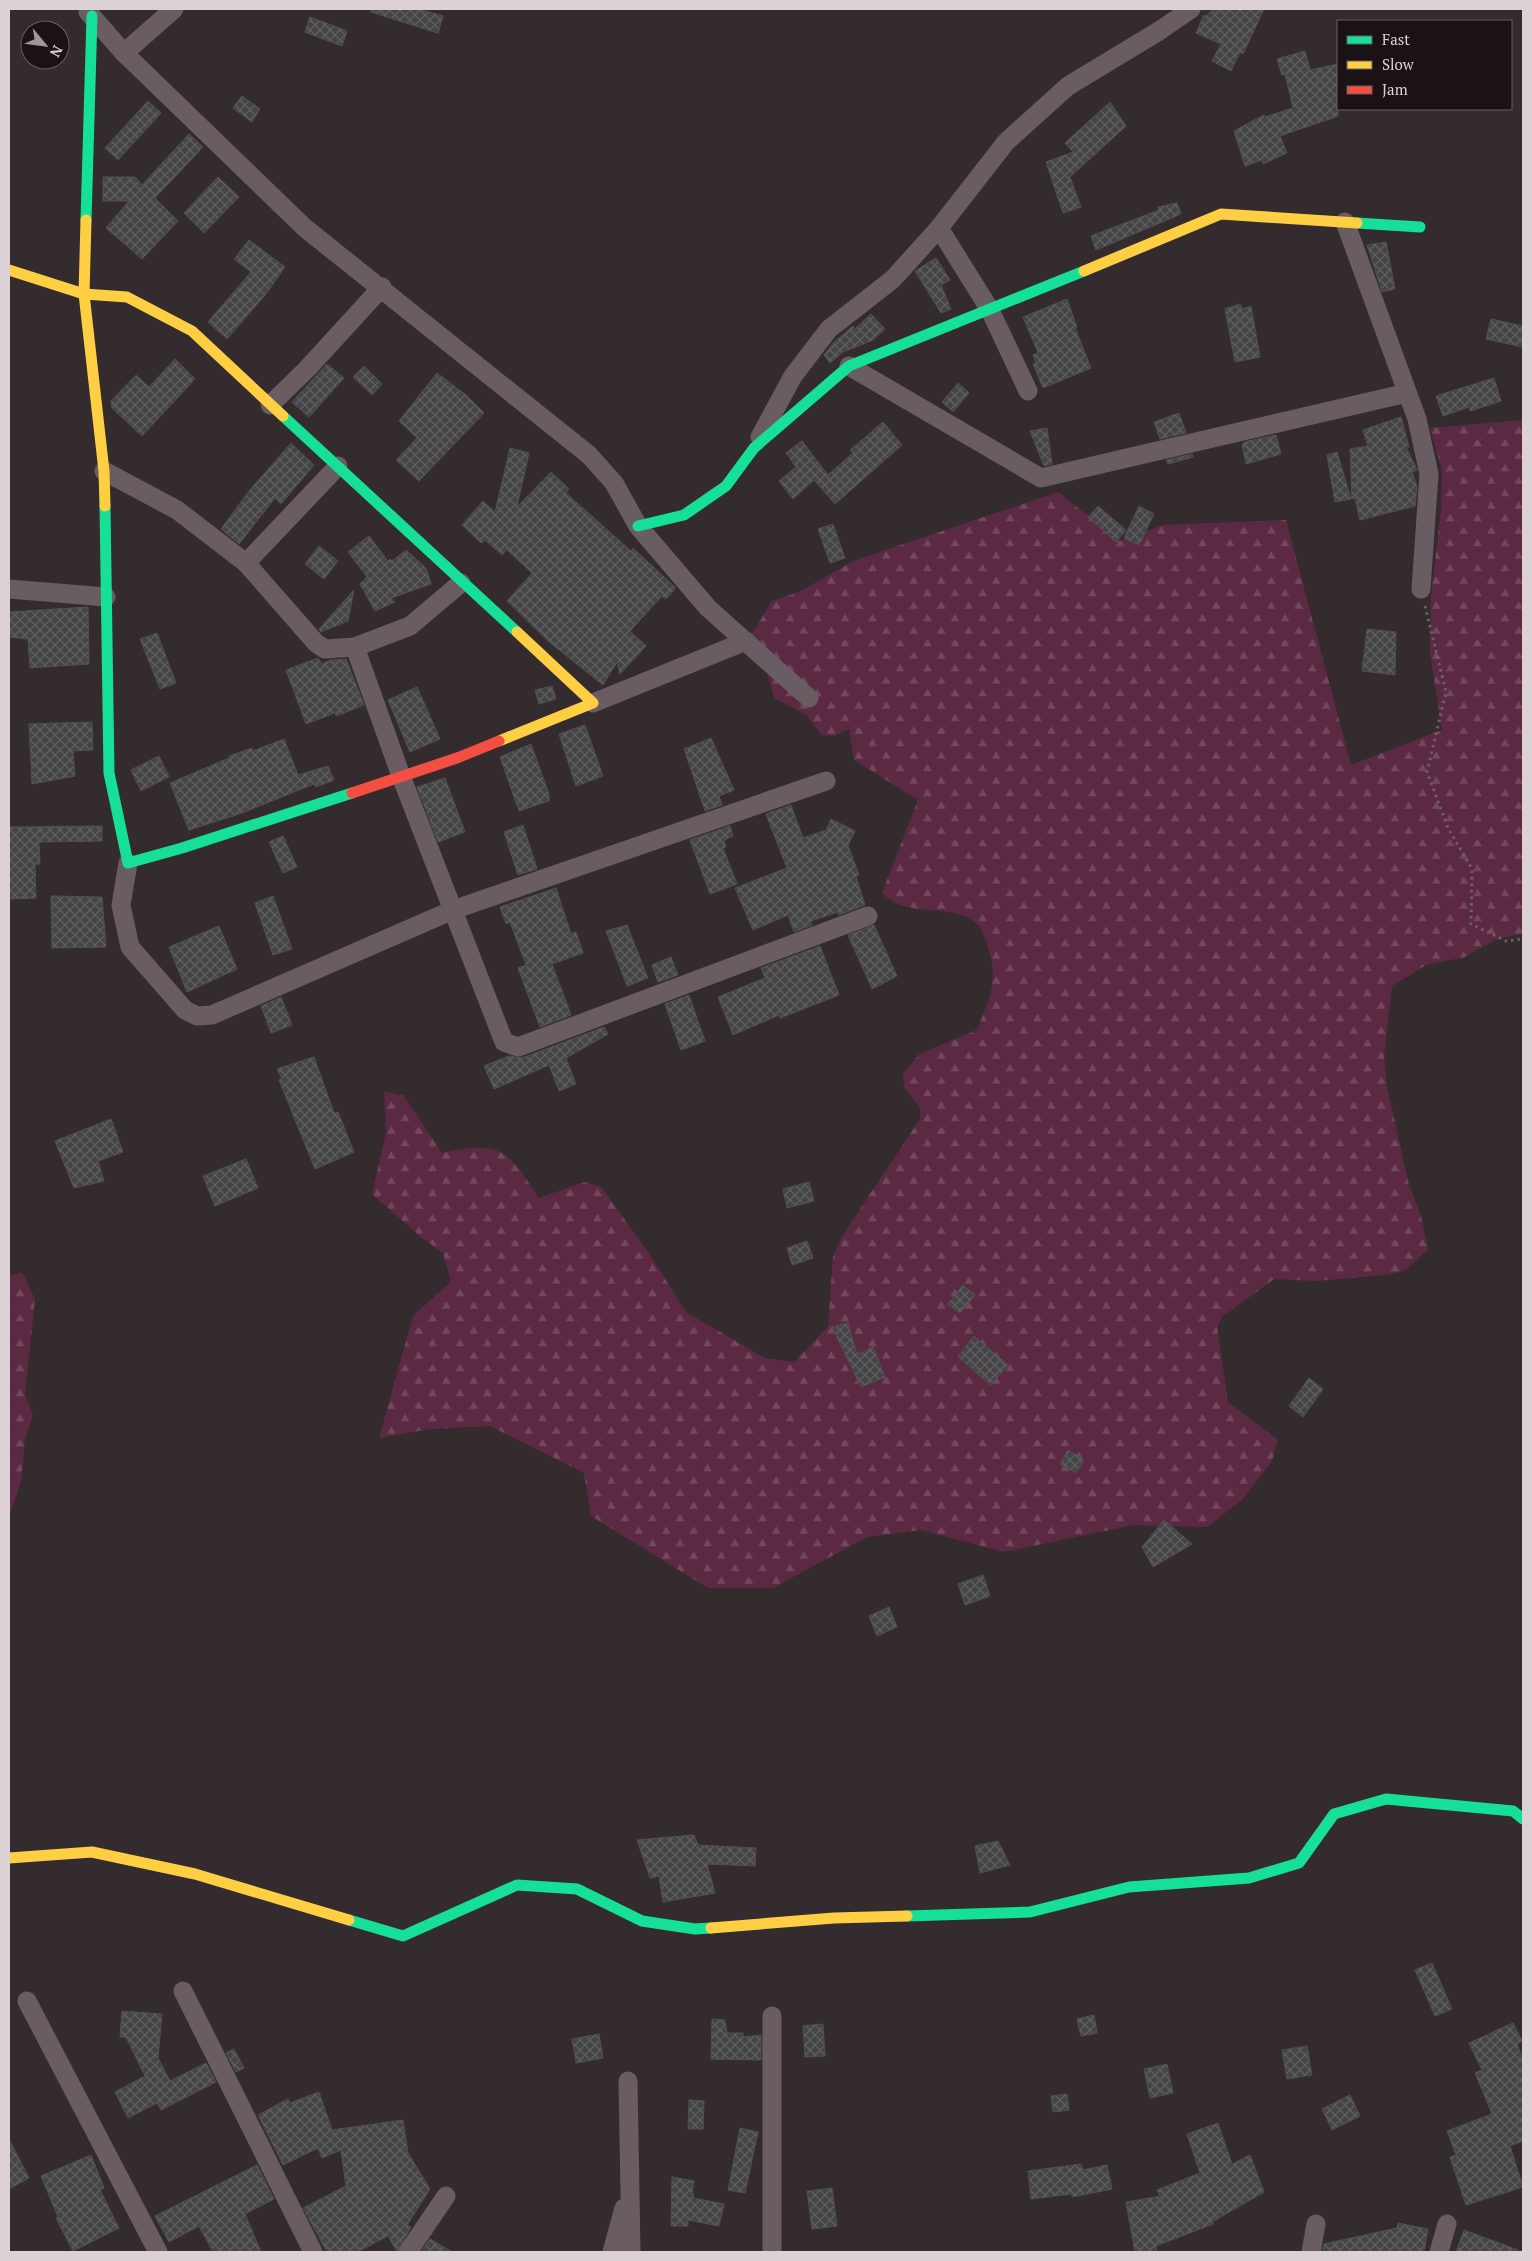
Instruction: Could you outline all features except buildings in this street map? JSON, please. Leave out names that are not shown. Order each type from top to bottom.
[{"type":"street","points":[[124,53],[174,9]]},
{"type":"street","points":[[638,526],[684,515],[726,486],[754,448],[793,376],[829,329],[893,279],[939,228],[1006,142],[1068,86],[1160,31],[1191,9]]},
{"type":"street","points":[[89,12],[124,53],[305,228],[382,287],[589,455],[614,483],[638,526],[708,608],[809,698]]},
{"type":"street","points":[[89,12],[84,294],[104,471],[109,772],[128,862],[121,904],[130,947],[185,1010],[198,1016],[212,1015],[453,910],[826,781]]},
{"type":"street","points":[[754,448],[849,366],[990,310],[1220,214],[1420,227]]},
{"type":"street","points":[[1345,222],[1417,419],[1429,474],[1421,588]]},
{"type":"street","points":[[939,228],[990,310],[1028,391]]},
{"type":"street","points":[[9,270],[84,294],[127,297],[192,331],[461,583],[593,703]]},
{"type":"street","points":[[270,405],[382,287]]},
{"type":"street","points":[[849,366],[1041,478],[1408,393]]},
{"type":"street","points":[[246,563],[338,466]]},
{"type":"street","points":[[104,471],[177,510],[246,563],[316,643],[325,649],[354,647],[410,626],[461,583]]},
{"type":"street","points":[[9,590],[106,597]]},
{"type":"street","points":[[128,862],[182,848],[457,758],[746,642]]},
{"type":"street","points":[[354,647],[401,776],[504,1042],[518,1047],[868,916]]},
{"type":"street","points":[[9,1858],[92,1852],[195,1874],[403,1936],[517,1885],[577,1889],[642,1921],[695,1929],[834,1918],[1030,1912],[1129,1887],[1249,1878],[1299,1862],[1334,1814],[1386,1799],[1512,1811],[1523,1819]]},
{"type":"street","points":[[183,1992],[313,2252]]},
{"type":"street","points":[[27,2001],[158,2252]]},
{"type":"street","points":[[772,2016],[772,2252]]},
{"type":"street","points":[[628,2080],[630,2252]]},
{"type":"street","points":[[612,2252],[630,2187]]},
{"type":"street","points":[[408,2252],[446,2196]]},
{"type":"street","points":[[1311,2252],[1316,2224]]},
{"type":"street","points":[[1439,2252],[1447,2224]]},
{"type":"path","points":[[1421,588],[1446,692],[1427,772],[1448,828],[1472,869],[1471,924],[1506,941],[1523,939]]},
{"type":"green space","points":[[1523,420],[1523,933],[1495,940],[1465,957],[1426,965],[1392,986],[1384,1056],[1387,1087],[1409,1185],[1421,1216],[1428,1249],[1405,1271],[1384,1275],[1316,1281],[1274,1279],[1222,1317],[1217,1327],[1228,1402],[1278,1440],[1272,1461],[1242,1500],[1207,1527],[1133,1525],[1004,1552],[921,1530],[867,1537],[773,1588],[708,1588],[591,1516],[584,1473],[490,1426],[430,1429],[379,1438],[413,1316],[451,1282],[443,1253],[422,1238],[372,1194],[386,1133],[384,1091],[404,1096],[442,1153],[478,1148],[491,1149],[501,1153],[519,1169],[539,1198],[585,1182],[601,1187],[646,1249],[686,1312],[765,1358],[794,1362],[828,1327],[833,1256],[844,1233],[920,1119],[920,1108],[904,1087],[903,1074],[919,1054],[977,1030],[986,1007],[993,977],[990,955],[982,931],[978,925],[968,918],[944,911],[904,906],[892,901],[882,893],[918,800],[854,760],[849,729],[834,736],[821,735],[807,715],[774,698],[762,653],[750,637],[772,601],[801,591],[853,561],[1058,492],[1120,541],[1163,525],[1286,520],[1351,765],[1442,730],[1430,653],[1431,596],[1441,510],[1442,470],[1430,428]]},
{"type":"green space","points":[[22,1272],[35,1299],[25,1395],[33,1415],[25,1439],[21,1481],[9,1517],[9,1276]]},
{"type":"traffic: fast","points":[[86,220],[92,16]]},
{"type":"traffic: fast","points":[[1357,223],[1420,227]]},
{"type":"traffic: fast","points":[[638,526],[684,515],[726,486],[754,448],[849,366],[1084,271]]},
{"type":"traffic: fast","points":[[283,416],[517,632]]},
{"type":"traffic: fast","points":[[105,506],[109,773],[128,863],[182,848],[352,793]]},
{"type":"traffic: fast","points":[[907,1916],[1030,1912],[1129,1887],[1249,1878],[1299,1863],[1334,1814],[1386,1799],[1513,1811],[1523,1819]]},
{"type":"traffic: fast","points":[[349,1920],[403,1936],[517,1885],[577,1889],[642,1921],[695,1929],[711,1928]]},
{"type":"traffic: slow","points":[[1084,271],[1221,214],[1357,223]]},
{"type":"traffic: slow","points":[[86,220],[84,294],[104,471],[105,506]]},
{"type":"traffic: slow","points":[[9,270],[84,294],[127,297],[192,331],[283,416]]},
{"type":"traffic: slow","points":[[499,741],[593,703],[517,632]]},
{"type":"traffic: slow","points":[[9,1858],[92,1852],[195,1874],[349,1920]]},
{"type":"traffic: slow","points":[[711,1928],[834,1918],[907,1916]]},
{"type":"traffic: jam","points":[[352,793],[457,758],[499,741]]}]
